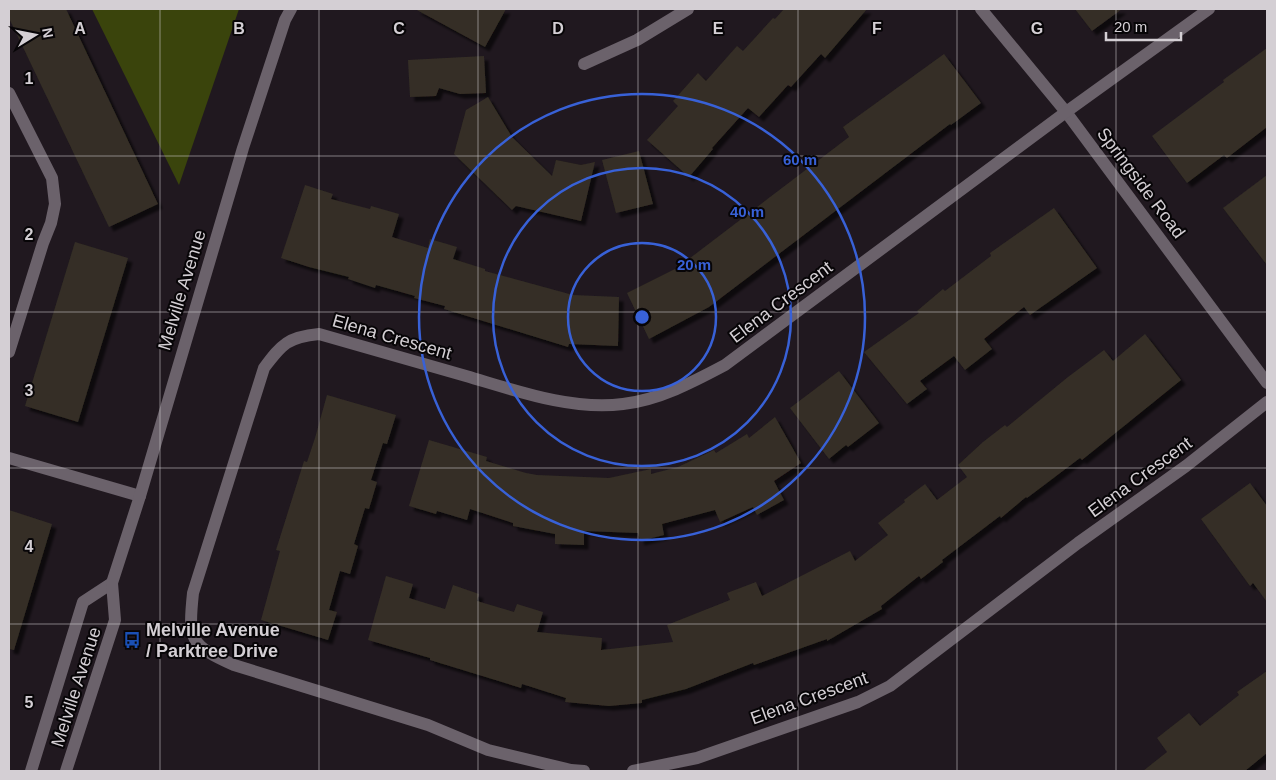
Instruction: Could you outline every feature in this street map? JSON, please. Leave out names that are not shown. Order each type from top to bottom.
[{"type":"street","name":"Melville Avenue","points":[[66,771],[116,620],[112,583],[140,496],[243,148],[285,20],[291,9]]},
{"type":"street","points":[[584,64],[637,40],[688,9]]},
{"type":"street","name":"Springside Road","points":[[981,9],[1066,112],[1267,383]]},
{"type":"street","name":"Elena Crescent","points":[[584,771],[571,770],[488,750],[428,725],[234,665],[210,654],[197,645],[191,631],[192,593],[264,368],[278,348],[300,336],[320,334],[529,394],[582,404],[622,405],[654,398],[691,383],[726,365],[1066,112],[1209,9]]},
{"type":"street","points":[[9,92],[52,178],[56,204],[9,352]]},
{"type":"street","name":"Elena Crescent","points":[[632,771],[697,758],[858,702],[890,686],[1078,543],[1186,466],[1267,402]]},
{"type":"street","points":[[9,458],[140,496]]},
{"type":"street","name":"Melville Avenue","points":[[31,771],[83,602],[112,583]]},
{"type":"green space","points":[[92,9],[239,9],[179,185]]},
{"type":"building","points":[[9,9],[66,9],[158,204],[109,227],[9,18]]},
{"type":"building","points":[[415,9],[506,9],[485,47]]},
{"type":"building","points":[[784,9],[867,9],[825,58],[821,54],[791,87],[788,85],[759,117],[748,108],[689,177],[647,140],[678,106],[673,101],[698,73],[706,81],[737,46],[743,51],[773,18],[775,19]]},
{"type":"building","points":[[1075,9],[1122,9],[1092,31]]},
{"type":"building","points":[[1267,48],[1267,127],[1227,158],[1224,155],[1187,183],[1152,136]]},
{"type":"building","points":[[944,54],[981,103],[950,124],[709,307],[649,339],[627,293],[677,268],[849,137],[843,127]]},
{"type":"building","points":[[484,56],[486,93],[460,94],[439,88],[436,96],[410,97],[408,60]]},
{"type":"building","points":[[488,97],[512,137],[552,176],[556,160],[581,165],[595,162],[581,221],[516,206],[512,210],[454,154],[466,110]]},
{"type":"building","points":[[639,151],[653,204],[616,213],[602,160]]},
{"type":"building","points":[[1267,175],[1267,265],[1223,208]]},
{"type":"building","points":[[305,185],[333,194],[331,199],[370,209],[371,206],[399,214],[392,237],[428,248],[430,239],[457,247],[453,259],[485,269],[485,271],[573,295],[619,297],[618,346],[569,344],[568,347],[444,309],[445,306],[414,298],[415,296],[376,285],[375,288],[348,279],[349,277],[281,258]]},
{"type":"building","points":[[1054,208],[1097,268],[1030,315],[1024,307],[984,339],[992,349],[965,370],[954,356],[920,381],[927,389],[907,404],[864,352],[919,313],[917,311],[943,289],[945,291],[991,256],[990,253]]},
{"type":"building","points":[[75,242],[128,258],[78,422],[25,406]]},
{"type":"building","points":[[1145,334],[1181,380],[1082,460],[1080,458],[1026,497],[1001,518],[1000,516],[942,560],[943,562],[921,579],[919,576],[881,606],[882,609],[827,641],[827,639],[754,665],[753,663],[686,689],[642,700],[642,703],[609,706],[565,702],[566,698],[522,684],[521,688],[368,640],[386,576],[413,584],[409,598],[445,609],[453,585],[479,594],[477,601],[514,612],[517,604],[543,612],[537,632],[602,638],[601,650],[673,642],[667,625],[730,600],[727,593],[756,582],[762,596],[850,551],[855,561],[888,535],[878,523],[905,502],[904,500],[925,484],[937,500],[967,477],[958,465],[983,442],[1005,425],[1007,427],[1104,350],[1113,361]]},
{"type":"building","points":[[839,371],[879,423],[829,459],[790,408]]},
{"type":"building","points":[[327,395],[396,415],[387,444],[383,443],[371,480],[377,482],[369,509],[365,508],[354,544],[358,546],[350,574],[340,571],[329,610],[337,612],[328,640],[261,620],[280,551],[276,550],[304,461],[307,462],[315,438]]},
{"type":"building","points":[[775,417],[801,463],[774,481],[784,500],[757,515],[753,507],[720,522],[715,510],[662,524],[664,535],[640,541],[638,533],[584,531],[584,545],[555,544],[555,534],[513,526],[513,523],[470,509],[467,520],[437,511],[436,514],[409,506],[429,440],[487,457],[486,461],[526,473],[609,478],[651,469],[651,474],[678,467],[714,450],[716,453],[747,434],[749,438]]},
{"type":"building","points":[[1250,483],[1267,506],[1267,602],[1253,583],[1250,586],[1201,519]]},
{"type":"building","points":[[9,510],[52,524],[14,650],[9,649]]},
{"type":"building","points":[[1267,671],[1267,753],[1245,771],[1143,771],[1167,752],[1157,738],[1189,713],[1200,726],[1239,695],[1237,692]]},
{"type":"place","name":"Melville Avenue / Parktree Drive","points":[[132,640]]}]
